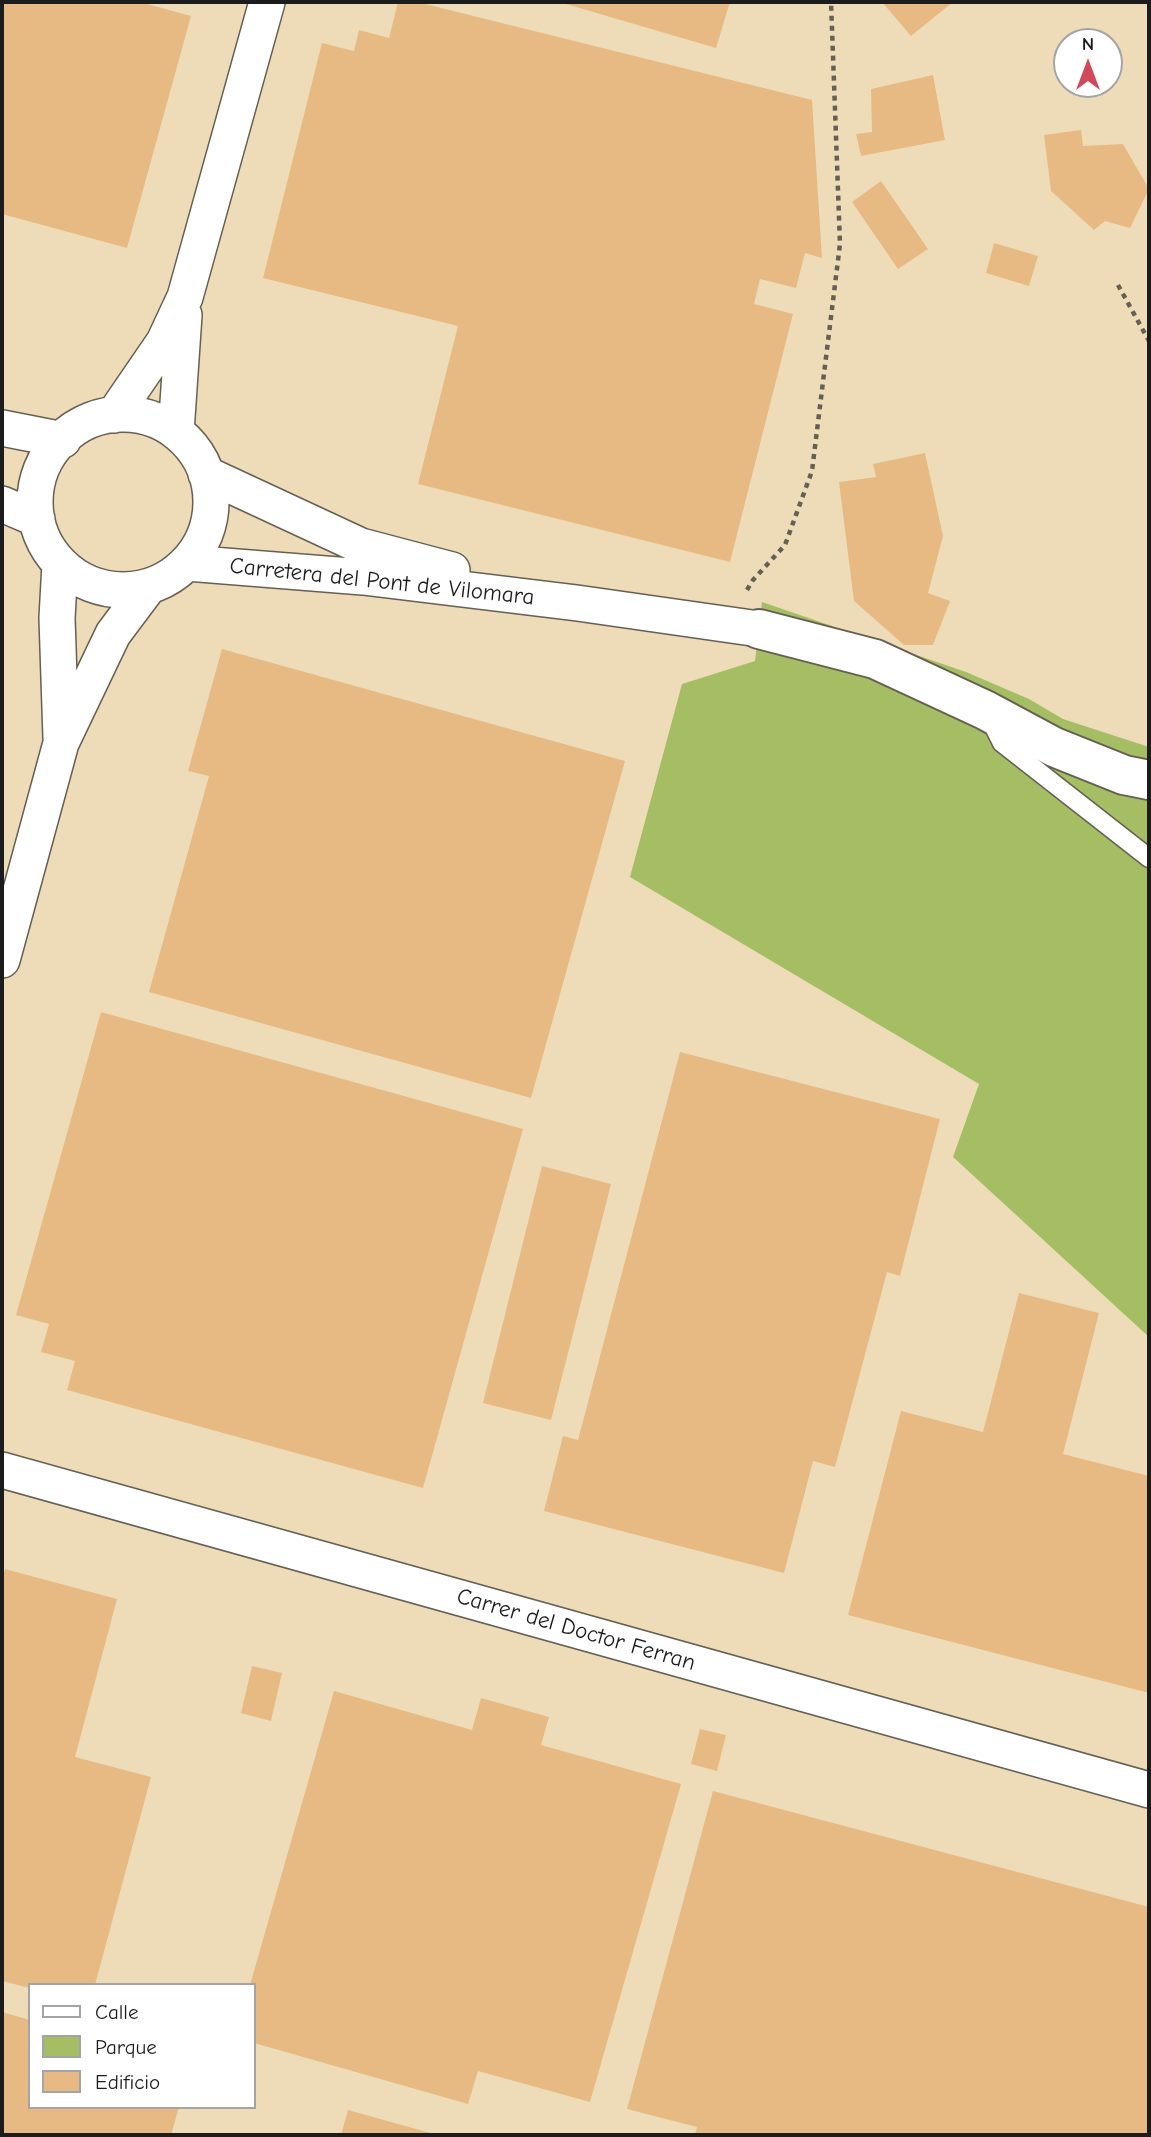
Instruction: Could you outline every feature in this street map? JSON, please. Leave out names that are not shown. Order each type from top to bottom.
[{"type":"street","points":[[114,415],[164,342],[185,298],[267,2]]},
{"type":"street","points":[[176,432],[185,298]]},
{"type":"street","points":[[114,415],[146,418],[176,432],[197,455],[210,489],[209,521],[197,551],[187,563],[173,575],[149,586],[122,590],[95,585],[60,564],[45,543],[37,519],[36,497],[40,476],[49,456],[63,439],[86,423],[114,415]]},
{"type":"street","points":[[2,428],[63,439]]},
{"type":"street","name":"Carretera del Pont de Vilomara","points":[[206,474],[361,546],[577,603]]},
{"type":"street","points":[[2,504],[37,519]]},
{"type":"street","name":"Carretera del Pont de Vilomara","points":[[187,563],[363,577],[744,627]]},
{"type":"street","points":[[60,564],[57,618],[61,743]]},
{"type":"street","points":[[2,960],[61,743],[113,634],[149,586]]},
{"type":"street","points":[[744,627],[875,659],[985,710],[1054,747],[1125,775],[1149,780]]},
{"type":"street","name":"Carrer del Doctor Ferran","points":[[2,1470],[1149,1790]]},
{"type":"lane","points":[[985,710],[1002,743],[1149,858]]},
{"type":"path","points":[[744,627],[753,580],[785,545],[812,471],[840,243],[831,2]]},
{"type":"path","points":[[1118,285],[1149,341]]},
{"type":"green space","points":[[762,602],[966,672],[1029,699],[1063,719],[1149,747],[1149,1337],[953,1157],[979,1084],[630,877],[682,684],[755,661]]},
{"type":"building","points":[[2,2],[140,2],[191,16],[127,248],[2,214]]},
{"type":"building","points":[[398,2],[417,2],[812,100],[822,258],[805,253],[796,288],[760,279],[754,304],[793,314],[730,562],[418,484],[458,326],[263,278],[322,43],[354,51],[359,30],[389,38]]},
{"type":"building","points":[[559,2],[730,2],[716,48]]},
{"type":"building","points":[[882,2],[953,2],[911,36]]},
{"type":"building","points":[[933,75],[945,140],[861,156],[856,134],[872,132],[871,89]]},
{"type":"building","points":[[1081,130],[1083,146],[1123,144],[1149,189],[1130,228],[1105,221],[1094,230],[1051,191],[1044,135]]},
{"type":"building","points":[[881,181],[928,249],[898,269],[852,202]]},
{"type":"building","points":[[994,243],[1038,256],[1029,286],[986,273]]},
{"type":"building","points":[[925,453],[943,536],[928,593],[950,601],[933,645],[904,645],[854,601],[839,482],[876,477],[873,464]]},
{"type":"building","points":[[222,649],[625,761],[531,1098],[149,992],[209,776],[188,771]]},
{"type":"building","points":[[101,1012],[523,1129],[423,1488],[67,1390],[75,1361],[41,1352],[49,1324],[16,1315]]},
{"type":"building","points":[[680,1052],[940,1119],[900,1276],[887,1272],[835,1467],[813,1461],[784,1573],[544,1511],[563,1436],[578,1440]]},
{"type":"building","points":[[542,1166],[611,1184],[551,1420],[483,1403]]},
{"type":"building","points":[[1019,1293],[1099,1313],[1063,1454],[1149,1476],[1149,1693],[848,1615],[901,1411],[983,1432]]},
{"type":"building","points":[[5,1569],[117,1599],[75,1757],[151,1777],[96,1983],[28,1983],[28,1988],[2,1981],[2,1579]]},
{"type":"building","points":[[252,1666],[282,1673],[271,1721],[241,1713]]},
{"type":"building","points":[[334,1691],[472,1730],[481,1698],[549,1717],[541,1745],[681,1784],[590,2102],[478,2071],[468,2104],[256,2044],[256,1983],[251,1983]]},
{"type":"building","points":[[700,1729],[726,1735],[717,1771],[691,1764]]},
{"type":"building","points":[[713,1791],[1149,1907],[1149,2135],[695,2135],[697,2127],[627,2109]]},
{"type":"building","points":[[2,2012],[28,2019],[28,2109],[178,2109],[171,2135],[2,2135]]},
{"type":"building","points":[[348,2110],[434,2134],[434,2135],[341,2135]]}]
